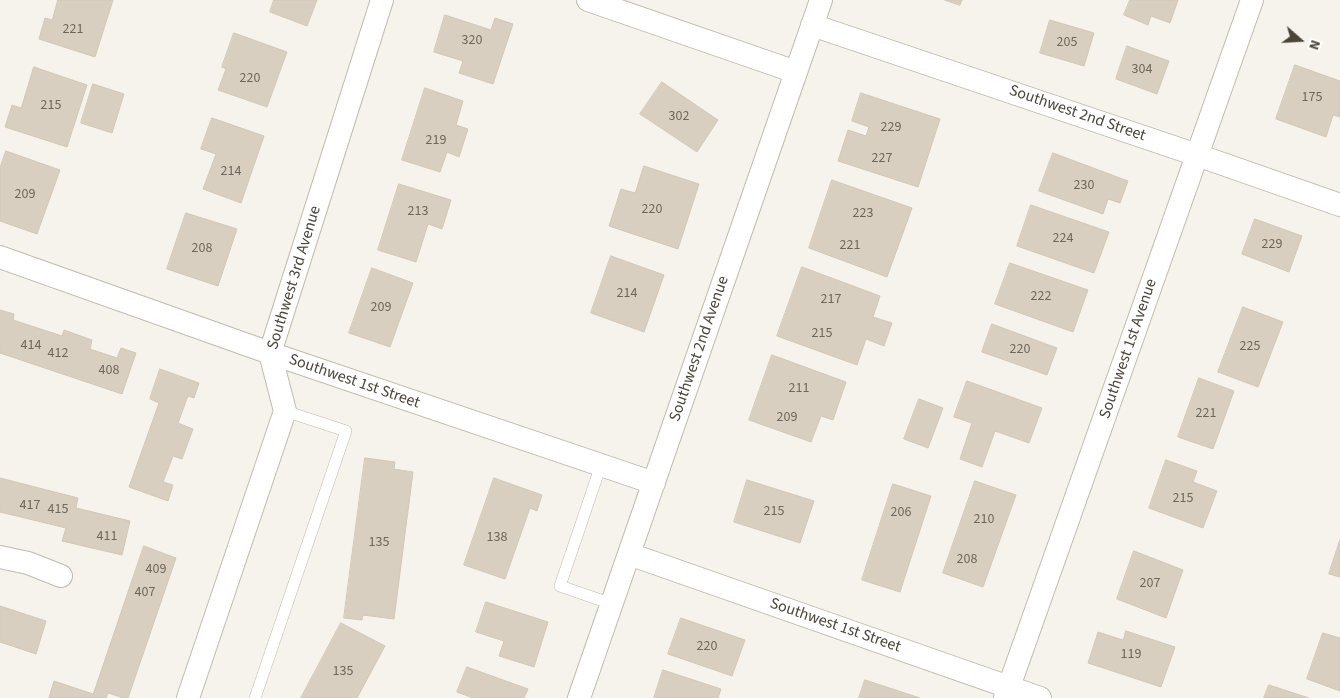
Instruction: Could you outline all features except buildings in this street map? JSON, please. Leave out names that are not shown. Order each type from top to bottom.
[{"type":"street","name":"Southwest 3rd Avenue","points":[[286,411],[270,354],[382,0]]},
{"type":"street","points":[[588,0],[796,72]]},
{"type":"street","name":"Southwest 2nd Avenue","points":[[579,698],[821,0]]},
{"type":"street","name":"Southwest 1st Avenue","points":[[1007,693],[1252,0]]},
{"type":"street","name":"Southwest 2nd Street","points":[[812,25],[1340,205]]},
{"type":"street","name":"Southwest 1st Street","points":[[0,257],[270,354],[654,483]]},
{"type":"street","points":[[189,698],[286,411]]},
{"type":"street","name":"Southwest 1st Street","points":[[629,554],[1007,693],[1040,698]]},
{"type":"street","points":[[0,557],[28,562],[61,576]]},
{"type":"lane","points":[[255,698],[346,431],[286,411]]},
{"type":"lane","points":[[601,465],[560,586],[612,604]]}]
